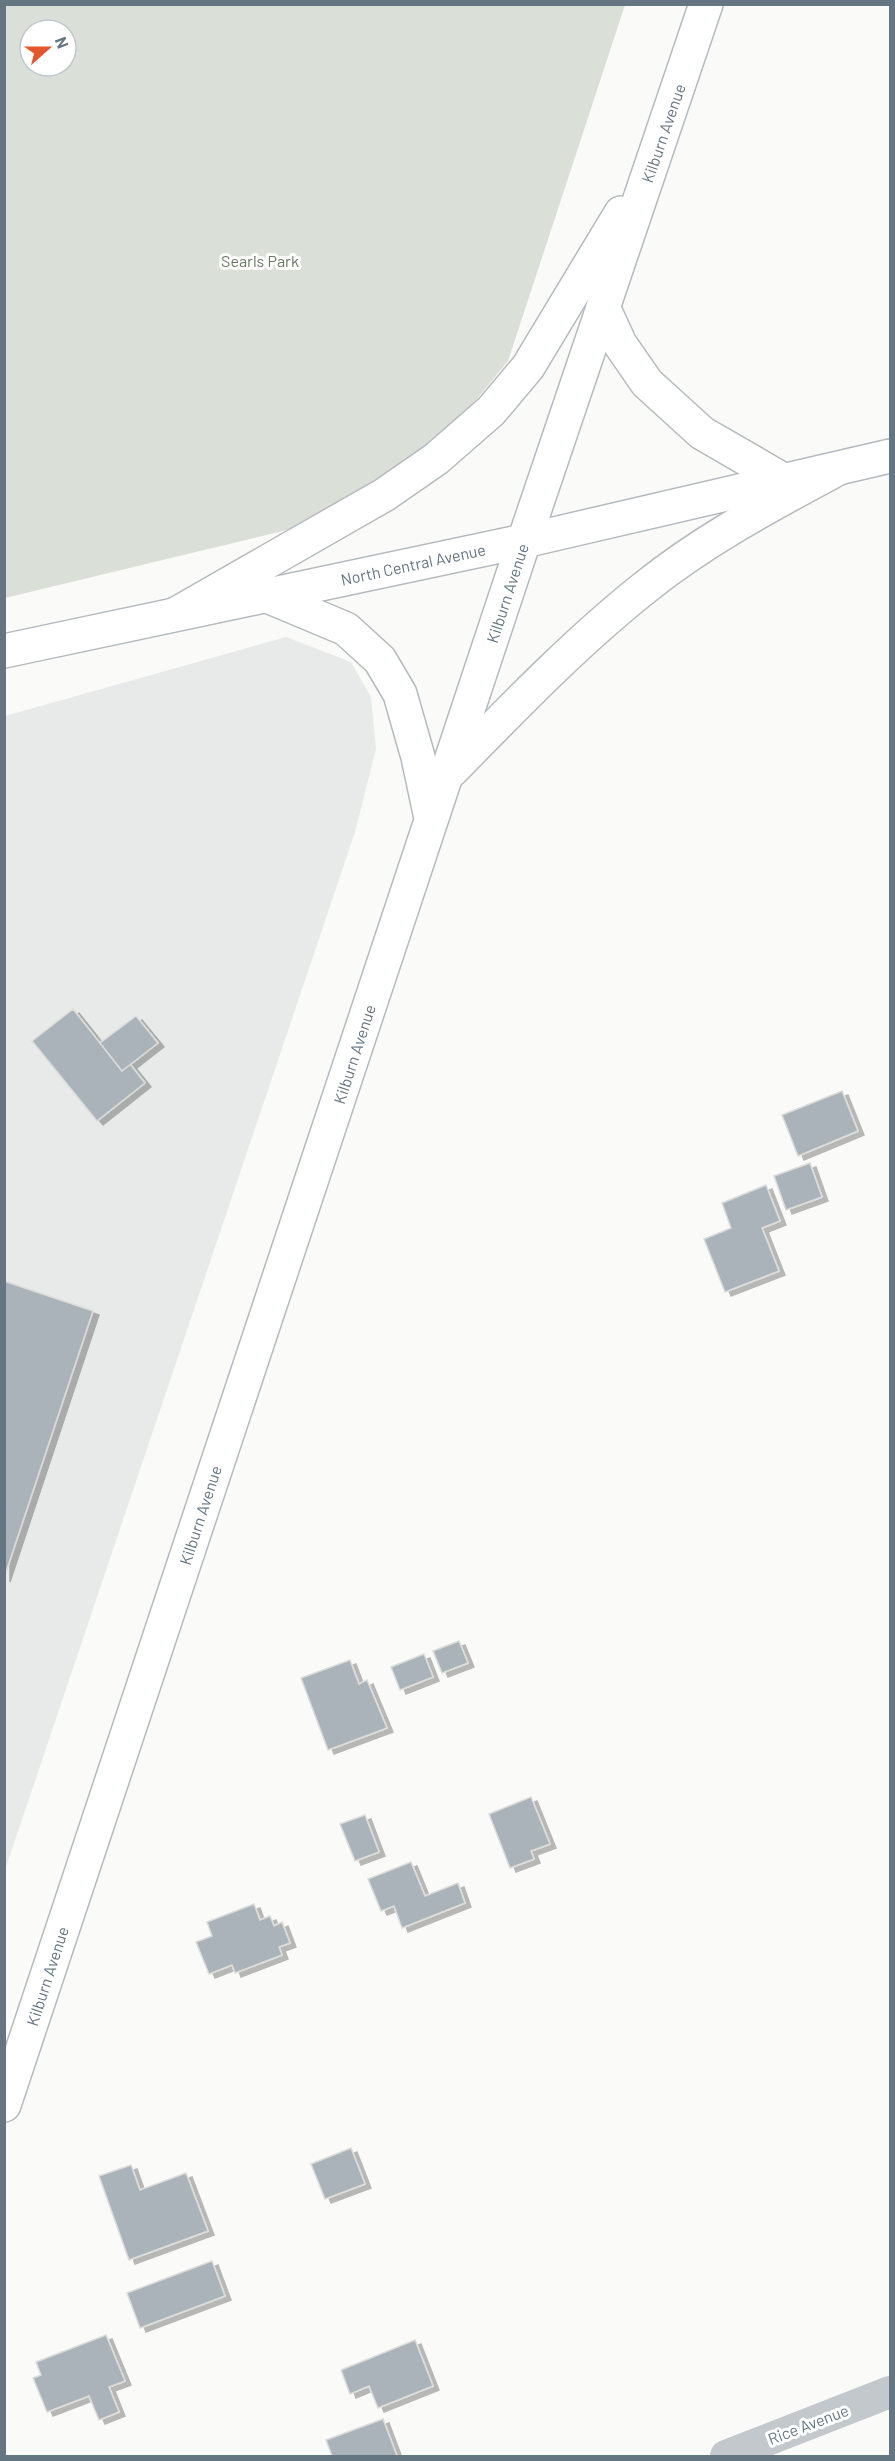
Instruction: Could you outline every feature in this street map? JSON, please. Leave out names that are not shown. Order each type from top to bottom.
[{"type":"main road","name":"Kilburn Avenue","points":[[4,2105],[445,777],[706,4]]},
{"type":"main road","points":[[177,614],[384,495],[436,459],[491,411],[528,367],[653,160]]},
{"type":"main road","points":[[603,307],[620,344],[646,383],[702,433],[785,481]]},
{"type":"main road","name":"North Central Avenue","points":[[4,651],[524,541],[891,456]]},
{"type":"main road","points":[[445,777],[593,631],[644,588],[717,536],[837,469]]},
{"type":"main road","points":[[265,596],[346,629],[380,660],[400,694],[418,757],[432,819]]},
{"type":"street","name":"Rice Avenue","points":[[726,2457],[891,2392]]},
{"type":"shaded area","points":[[286,637],[351,662],[371,697],[376,749],[355,832],[5,1870],[5,716]]},
{"type":"green space","name":"Searls Park","points":[[4,5],[625,5],[508,361],[427,460],[291,529],[5,598]]},
{"type":"building","points":[[73,1009],[122,1071],[130,1064],[145,1083],[97,1121],[32,1041]]},
{"type":"building","points":[[136,1016],[158,1043],[122,1071],[100,1043]]},
{"type":"building","points":[[842,1091],[858,1131],[798,1156],[782,1115]]},
{"type":"building","points":[[810,1163],[822,1197],[786,1210],[774,1176]]},
{"type":"building","points":[[766,1185],[780,1221],[762,1228],[779,1271],[725,1292],[704,1239],[731,1228],[722,1203]]},
{"type":"building","points":[[4,1281],[93,1311],[4,1578]]},
{"type":"building","points":[[459,1641],[468,1663],[442,1673],[433,1651]]},
{"type":"building","points":[[424,1654],[433,1677],[400,1690],[391,1667]]},
{"type":"building","points":[[350,1660],[359,1684],[367,1680],[387,1728],[328,1750],[301,1678]]},
{"type":"building","points":[[531,1797],[550,1844],[531,1851],[534,1859],[510,1868],[489,1814]]},
{"type":"building","points":[[365,1815],[379,1852],[355,1861],[340,1824]]},
{"type":"building","points":[[411,1862],[425,1896],[458,1883],[465,1903],[402,1928],[394,1906],[381,1911],[368,1879]]},
{"type":"building","points":[[254,1904],[260,1920],[270,1916],[274,1926],[282,1922],[290,1943],[279,1947],[282,1955],[235,1973],[232,1965],[209,1974],[196,1942],[212,1936],[207,1922]]},
{"type":"building","points":[[351,2148],[365,2184],[325,2199],[311,2164]]},
{"type":"building","points":[[131,2165],[140,2190],[186,2173],[208,2231],[129,2260],[99,2176]]},
{"type":"building","points":[[212,2261],[225,2296],[140,2328],[127,2293]]},
{"type":"building","points":[[106,2335],[125,2381],[109,2387],[119,2412],[99,2420],[89,2396],[47,2412],[33,2378],[41,2375],[36,2362]]},
{"type":"building","points":[[415,2340],[433,2386],[378,2408],[369,2386],[350,2394],[341,2370]]},
{"type":"building","points":[[383,2419],[397,2456],[332,2456],[326,2440]]}]
